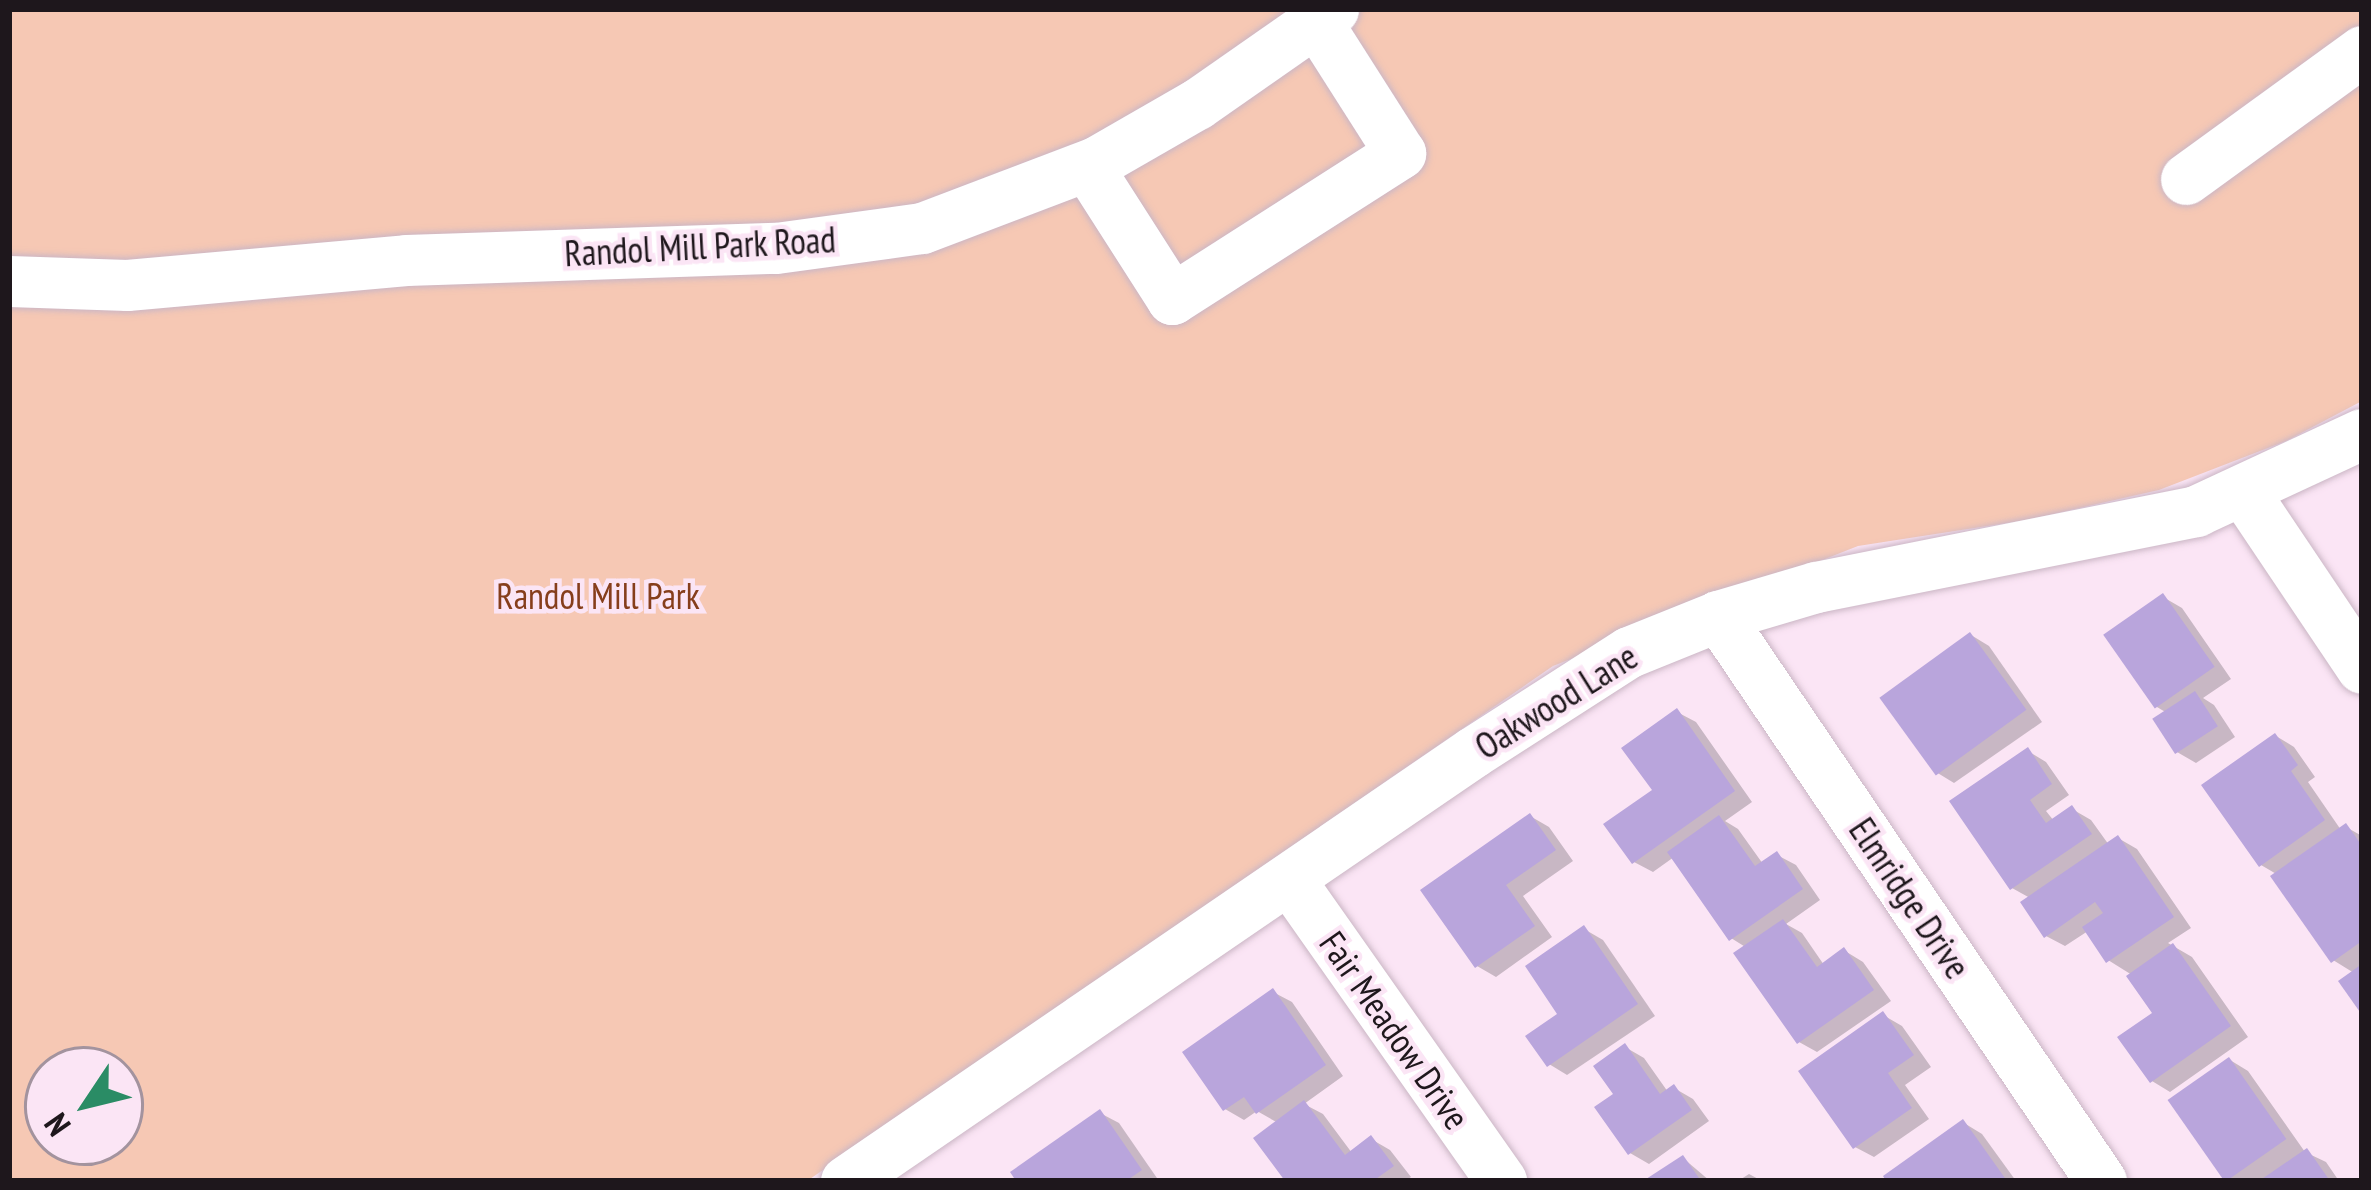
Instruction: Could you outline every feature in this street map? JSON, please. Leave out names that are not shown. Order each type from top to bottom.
[{"type":"street","name":"Randol Mill Park Road","points":[[9,281],[127,285],[406,260],[776,248],[922,228],[1087,166],[1197,104],[1325,15]]},
{"type":"street","points":[[1087,166],[1172,299],[1400,153],[1325,15]]},
{"type":"street","points":[[2186,178],[2362,51]]},
{"type":"street","name":"Oakwood Lane","points":[[846,1181],[903,1165],[1289,879],[1629,652],[1718,616],[1816,587],[2196,511],[2362,434]]},
{"type":"street","points":[[2243,491],[2362,668]]},
{"type":"street","name":"Elmridge Drive","points":[[1718,616],[2101,1181]]},
{"type":"street","name":"Fair Meadow Drive","points":[[1289,879],[1501,1181]]},
{"type":"green space","name":"Randol Mill Park","points":[[9,9],[2362,9],[2362,401],[2286,441],[2159,490],[2026,520],[1858,546],[1553,666],[807,1181],[9,1181]]},
{"type":"building","points":[[2163,593],[2215,667],[2155,709],[2103,635]]},
{"type":"building","points":[[1970,632],[2026,710],[1936,775],[1879,698]]},
{"type":"building","points":[[2195,691],[2218,726],[2175,754],[2152,719]]},
{"type":"building","points":[[1677,708],[1735,791],[1632,864],[1603,824],[1652,790],[1621,748]]},
{"type":"building","points":[[2275,733],[2298,765],[2291,771],[2325,820],[2259,867],[2201,785]]},
{"type":"building","points":[[2028,747],[2052,784],[2030,800],[2046,823],[2072,805],[2092,834],[2010,890],[1949,801]]},
{"type":"building","points":[[1530,813],[1556,850],[1506,885],[1535,926],[1475,968],[1420,890]]},
{"type":"building","points":[[1719,815],[1755,866],[1777,851],[1803,889],[1729,941],[1667,852]]},
{"type":"building","points":[[2346,823],[2362,846],[2362,941],[2331,963],[2270,876]]},
{"type":"building","points":[[2118,835],[2174,917],[2106,963],[2082,927],[2103,913],[2095,902],[2044,938],[2020,902]]},
{"type":"building","points":[[1783,919],[1817,967],[1844,947],[1874,990],[1797,1044],[1733,953]]},
{"type":"building","points":[[1584,925],[1638,1004],[1547,1067],[1525,1036],[1557,1014],[1525,966]]},
{"type":"building","points":[[2173,943],[2231,1026],[2150,1083],[2117,1037],[2152,1013],[2126,976]]},
{"type":"building","points":[[2362,964],[2362,1015],[2338,981]]},
{"type":"building","points":[[1273,988],[1326,1065],[1256,1114],[1244,1097],[1223,1111],[1182,1052]]},
{"type":"building","points":[[1883,1011],[1914,1055],[1888,1073],[1912,1108],[1853,1149],[1798,1071]]},
{"type":"building","points":[[1625,1043],[1660,1094],[1674,1084],[1692,1110],[1628,1155],[1594,1107],[1613,1094],[1593,1066]]},
{"type":"building","points":[[2229,1057],[2286,1139],[2224,1181],[2168,1100]]},
{"type":"building","points":[[1304,1100],[1345,1155],[1371,1135],[1394,1166],[1373,1181],[1285,1181],[1253,1138]]},
{"type":"building","points":[[1100,1109],[1142,1170],[1126,1181],[1016,1181],[1010,1172]]},
{"type":"building","points":[[1963,1119],[2007,1181],[1886,1181],[1883,1176]]},
{"type":"building","points":[[2307,1148],[2330,1181],[2259,1181]]},
{"type":"building","points":[[1683,1155],[1701,1181],[1643,1181]]}]
